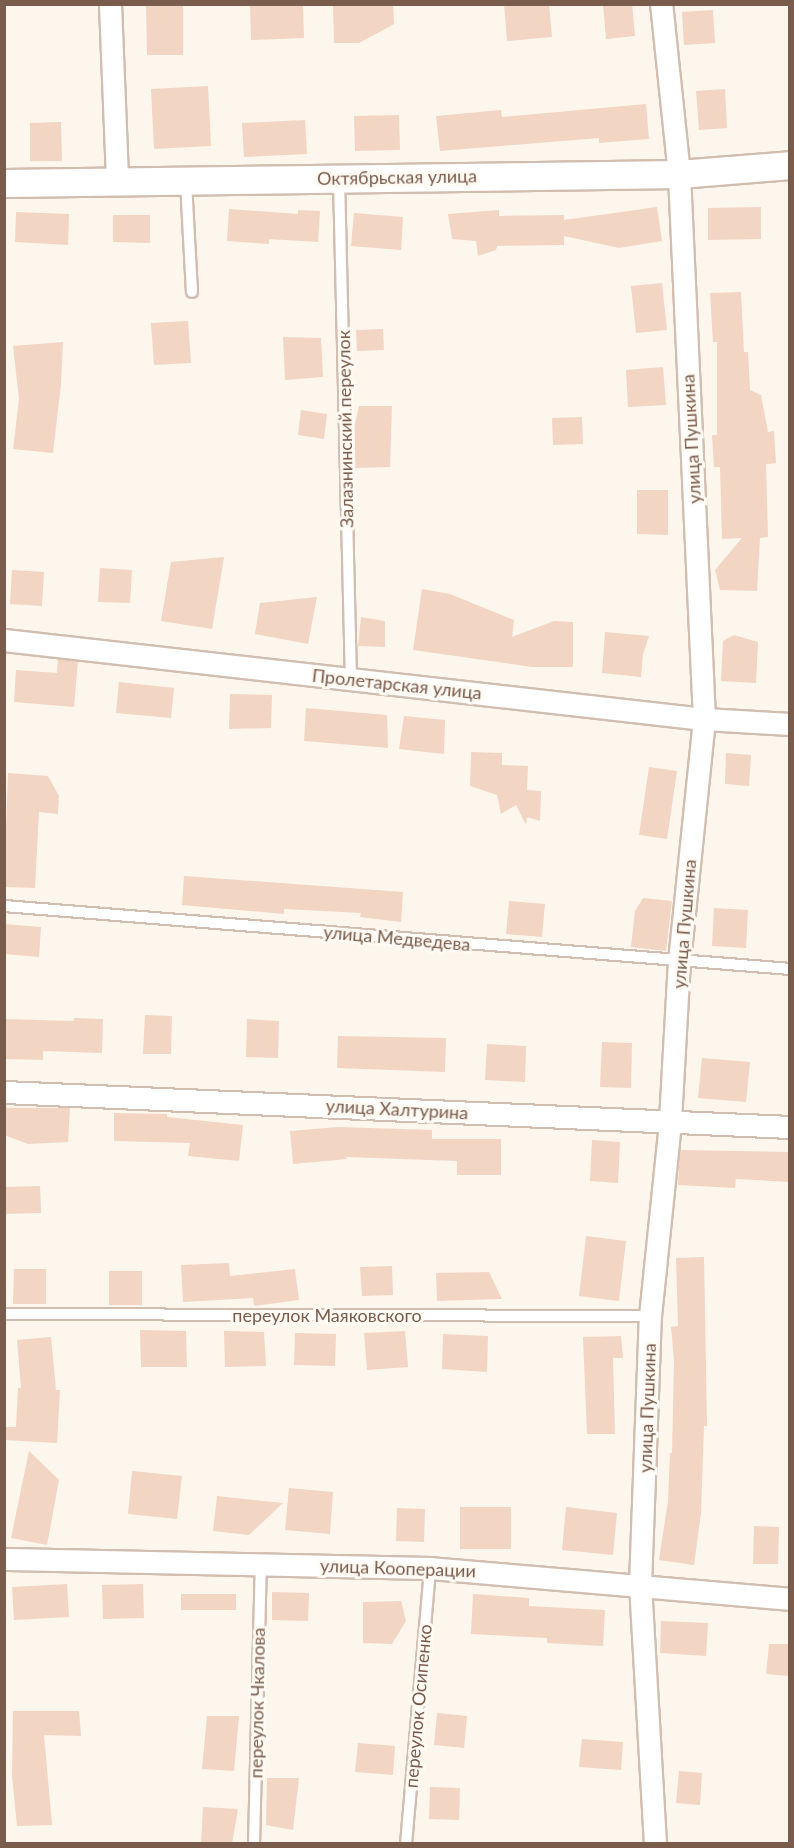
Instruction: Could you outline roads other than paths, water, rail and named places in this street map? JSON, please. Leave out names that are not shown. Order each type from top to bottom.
[{"type":"street","points":[[110,4],[117,181]]},
{"type":"street","name":"улица Пушкина","points":[[656,1844],[640,1585],[650,1316],[670,1121],[679,962],[704,719],[679,174],[661,4]]},
{"type":"street","name":"Октябрьская улица","points":[[4,183],[679,174],[789,165]]},
{"type":"street","name":"Пролетарская улица","points":[[4,640],[704,719],[789,724]]},
{"type":"street","name":"улица Халтурина","points":[[4,1092],[789,1126]]},
{"type":"street","name":"улица Кооперации","points":[[4,1559],[430,1568],[789,1599]]},
{"type":"lane","name":"Залазнинский переулок","points":[[339,178],[351,679]]},
{"type":"lane","points":[[186,180],[192,292]]},
{"type":"lane","name":"улица Медведева","points":[[4,906],[679,962],[789,969]]},
{"type":"lane","name":"переулок Маяковского","points":[[4,1314],[650,1316]]},
{"type":"lane","name":"переулок Чкалова","points":[[254,1844],[261,1563]]},
{"type":"lane","name":"переулок Осипенко","points":[[406,1844],[430,1568]]}]
